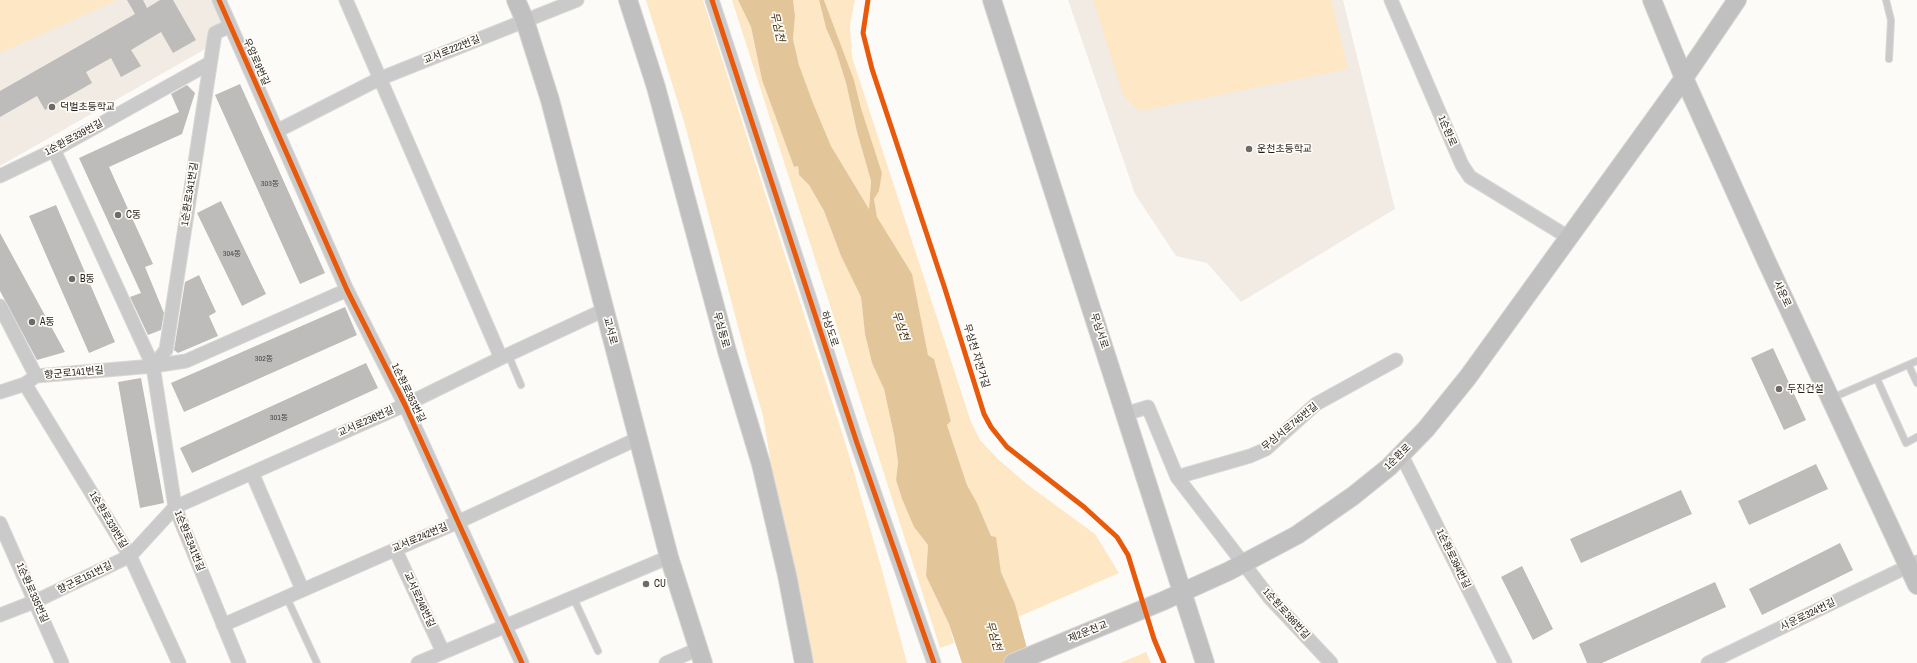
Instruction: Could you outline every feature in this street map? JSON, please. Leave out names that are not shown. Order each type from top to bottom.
[{"type":"street","name":"우암로9번길","points":[[219,0],[277,131]]},
{"type":"street","points":[[346,0],[440,217],[504,356]]},
{"type":"street","name":"교서로","points":[[516,0],[525,20],[550,100],[669,557],[701,656]]},
{"type":"street","name":"교서로222번길","points":[[277,131],[379,78],[577,0]]},
{"type":"street","name":"무심동로","points":[[628,0],[656,87],[727,351],[761,464],[787,575],[804,663]]},
{"type":"street","name":"하상도로","points":[[712,0],[857,443],[934,663]]},
{"type":"street","name":"무심서로","points":[[992,0],[1205,663]]},
{"type":"street","name":"1순환로","points":[[1391,0],[1462,165],[1470,177],[1568,237]]},
{"type":"street","name":"사운로","points":[[1652,0],[1684,78],[1830,399],[1913,564],[1917,585]]},
{"type":"street","name":"1순환로","points":[[1163,601],[1242,564],[1297,535],[1353,496],[1401,454],[1426,429],[1468,377],[1684,78],[1737,0]]},
{"type":"street","name":"1순환로341번길","points":[[153,366],[166,350],[215,33],[230,26]]},
{"type":"street","name":"1순환로339번길","points":[[0,176],[54,150],[210,63]]},
{"type":"street","name":"1순환로353번길","points":[[277,131],[347,290],[405,405],[522,663]]},
{"type":"street","name":"1순환로341번길","points":[[54,150],[153,366],[175,507],[239,663]]},
{"type":"street","name":"향군로141번길","points":[[0,392],[25,384],[36,376],[153,366],[186,361],[347,290]]},
{"type":"street","points":[[0,306],[36,376]]},
{"type":"street","name":"교서로236번길","points":[[175,507],[405,405],[504,356],[604,310]]},
{"type":"street","name":"무심서로745번길","points":[[1177,477],[1250,456],[1266,449],[1316,404],[1396,360]]},
{"type":"street","name":"1순환로339번길","points":[[25,384],[130,556],[179,663]]},
{"type":"street","name":"1순환로386번길","points":[[1125,414],[1148,407],[1177,477],[1242,564],[1269,597],[1331,663]]},
{"type":"street","name":"교서로242번길","points":[[223,625],[286,596],[458,522],[639,438]]},
{"type":"street","name":"1순환로394번길","points":[[1401,454],[1505,663]]},
{"type":"street","points":[[252,473],[302,589]]},
{"type":"street","name":"향군로151번길","points":[[0,615],[36,601],[130,556],[175,507]]},
{"type":"street","name":"1순환로335번길","points":[[0,523],[36,601],[62,663]]},
{"type":"street","name":"교서로246번길","points":[[395,549],[443,652]]},
{"type":"street","points":[[418,663],[669,557]]},
{"type":"street","name":"사운로324번길","points":[[1708,663],[1913,564]]},
{"type":"street","name":"제2운천교","points":[[1013,663],[1163,601]]},
{"type":"street","points":[[666,663],[701,656]]},
{"type":"lane","points":[[1886,0],[1892,20],[1889,59]]},
{"type":"lane","points":[[504,356],[521,385]]},
{"type":"lane","points":[[1830,399],[1909,366],[1917,361]]},
{"type":"lane","points":[[1909,366],[1917,383]]},
{"type":"lane","points":[[1877,379],[1906,442],[1917,437]]},
{"type":"lane","points":[[286,596],[317,663]]},
{"type":"lane","points":[[573,597],[598,651]]},
{"type":"shaded area","name":"덕벌초등학교","points":[[0,0],[214,0],[223,20],[210,29],[207,48],[0,166]]},
{"type":"shaded area","points":[[0,0],[117,0],[0,53]]},
{"type":"shaded area","points":[[646,0],[703,0],[846,445],[907,663],[814,663],[777,499],[763,416],[685,125]]},
{"type":"shaded area","points":[[732,0],[738,0],[751,27],[762,80],[794,167],[798,166],[799,175],[809,185],[824,211],[841,256],[861,297],[865,334],[872,363],[884,389],[894,435],[898,462],[896,480],[914,527],[928,545],[926,576],[949,624],[954,643],[940,648]]},
{"type":"shaded area","points":[[793,0],[819,0],[826,28],[836,51],[846,83],[857,132],[871,181],[869,209],[831,146],[799,65],[793,39],[795,16]]},
{"type":"shaded area","points":[[824,0],[855,0],[850,25],[852,57],[971,422],[980,440],[999,460],[1028,485],[1095,534],[1119,573],[1018,617],[1015,604],[1001,572],[998,556],[991,536],[977,503],[967,485],[947,425],[951,421],[934,359],[928,355],[921,328],[891,242],[877,217],[874,199],[879,191],[882,173],[861,108],[854,80]]},
{"type":"shaded area","name":"운천초등학교","points":[[1068,0],[1343,0],[1395,209],[1241,302],[1207,263],[1176,256],[1135,194]]},
{"type":"shaded area","points":[[1093,0],[1331,0],[1348,69],[1139,111],[1123,95]]},
{"type":"shaded area","points":[[1146,652],[1151,663],[1120,663]]},
{"type":"water","name":"무심천","points":[[738,0],[793,0],[795,16],[793,39],[799,65],[831,146],[869,209],[871,181],[857,132],[846,83],[836,51],[826,28],[819,0],[824,0],[854,80],[861,108],[882,173],[879,191],[874,199],[877,217],[912,274],[928,355],[934,359],[951,421],[947,425],[967,485],[977,503],[991,536],[996,537],[1001,572],[1015,604],[1031,663],[962,663],[949,624],[926,576],[928,545],[914,527],[896,480],[898,462],[894,435],[884,389],[872,363],[865,334],[861,297],[841,256],[824,211],[809,185],[799,175],[798,166],[794,167],[762,80],[751,27]]},
{"type":"building","points":[[127,0],[143,0],[147,8],[160,0],[173,0],[196,40],[173,53],[161,32],[131,50],[141,66],[121,77],[111,58],[86,72],[92,83],[45,110],[37,96],[0,117],[0,91],[135,14]]},
{"type":"building","points":[[240,84],[325,273],[300,284],[215,95]]},
{"type":"building","name":"C동","points":[[187,85],[195,93],[182,134],[109,167],[153,264],[145,267],[164,313],[161,330],[148,335],[130,297],[141,293],[79,158],[179,112],[171,94]]},
{"type":"building","points":[[221,201],[266,294],[242,306],[197,213]]},
{"type":"building","name":"B동","points":[[56,205],[115,342],[89,353],[29,216]]},
{"type":"building","name":"A동","points":[[0,233],[65,352],[37,360],[0,291]]},
{"type":"building","points":[[199,275],[216,312],[209,316],[218,336],[178,353],[174,350],[185,282]]},
{"type":"building","points":[[345,307],[357,335],[184,412],[171,383]]},
{"type":"building","name":"두진건설","points":[[1773,348],[1806,420],[1784,430],[1751,358]]},
{"type":"building","points":[[366,363],[378,388],[192,473],[180,448]]},
{"type":"building","points":[[141,378],[164,503],[140,508],[118,382]]},
{"type":"building","points":[[1816,464],[1828,489],[1749,525],[1738,501]]},
{"type":"building","points":[[1681,490],[1692,514],[1581,563],[1570,539]]},
{"type":"building","points":[[1840,543],[1853,570],[1762,615],[1749,589]]},
{"type":"building","points":[[1522,566],[1553,629],[1533,640],[1501,577]]},
{"type":"building","points":[[1715,582],[1726,607],[1602,663],[1587,663],[1579,644]]},
{"type":"cycle path","points":[[219,0],[347,290],[405,405],[522,663]]},
{"type":"cycle path","points":[[712,0],[857,443],[934,663]]},
{"type":"cycle path","name":"무심천 자전거길","points":[[868,0],[863,33],[872,69],[945,289],[984,414],[991,427],[1007,447],[1084,507],[1117,537],[1128,555],[1154,639],[1164,663]]},
{"type":"place","name":"덕벌초등학교","points":[[52,107]]},
{"type":"place","name":"운천초등학교","points":[[1249,149]]},
{"type":"place","name":"C동","points":[[118,215]]},
{"type":"place","name":"B동","points":[[72,279]]},
{"type":"place","name":"A동","points":[[32,322]]},
{"type":"place","name":"두진건설","points":[[1779,389]]},
{"type":"place","name":"CU","points":[[646,584]]}]
